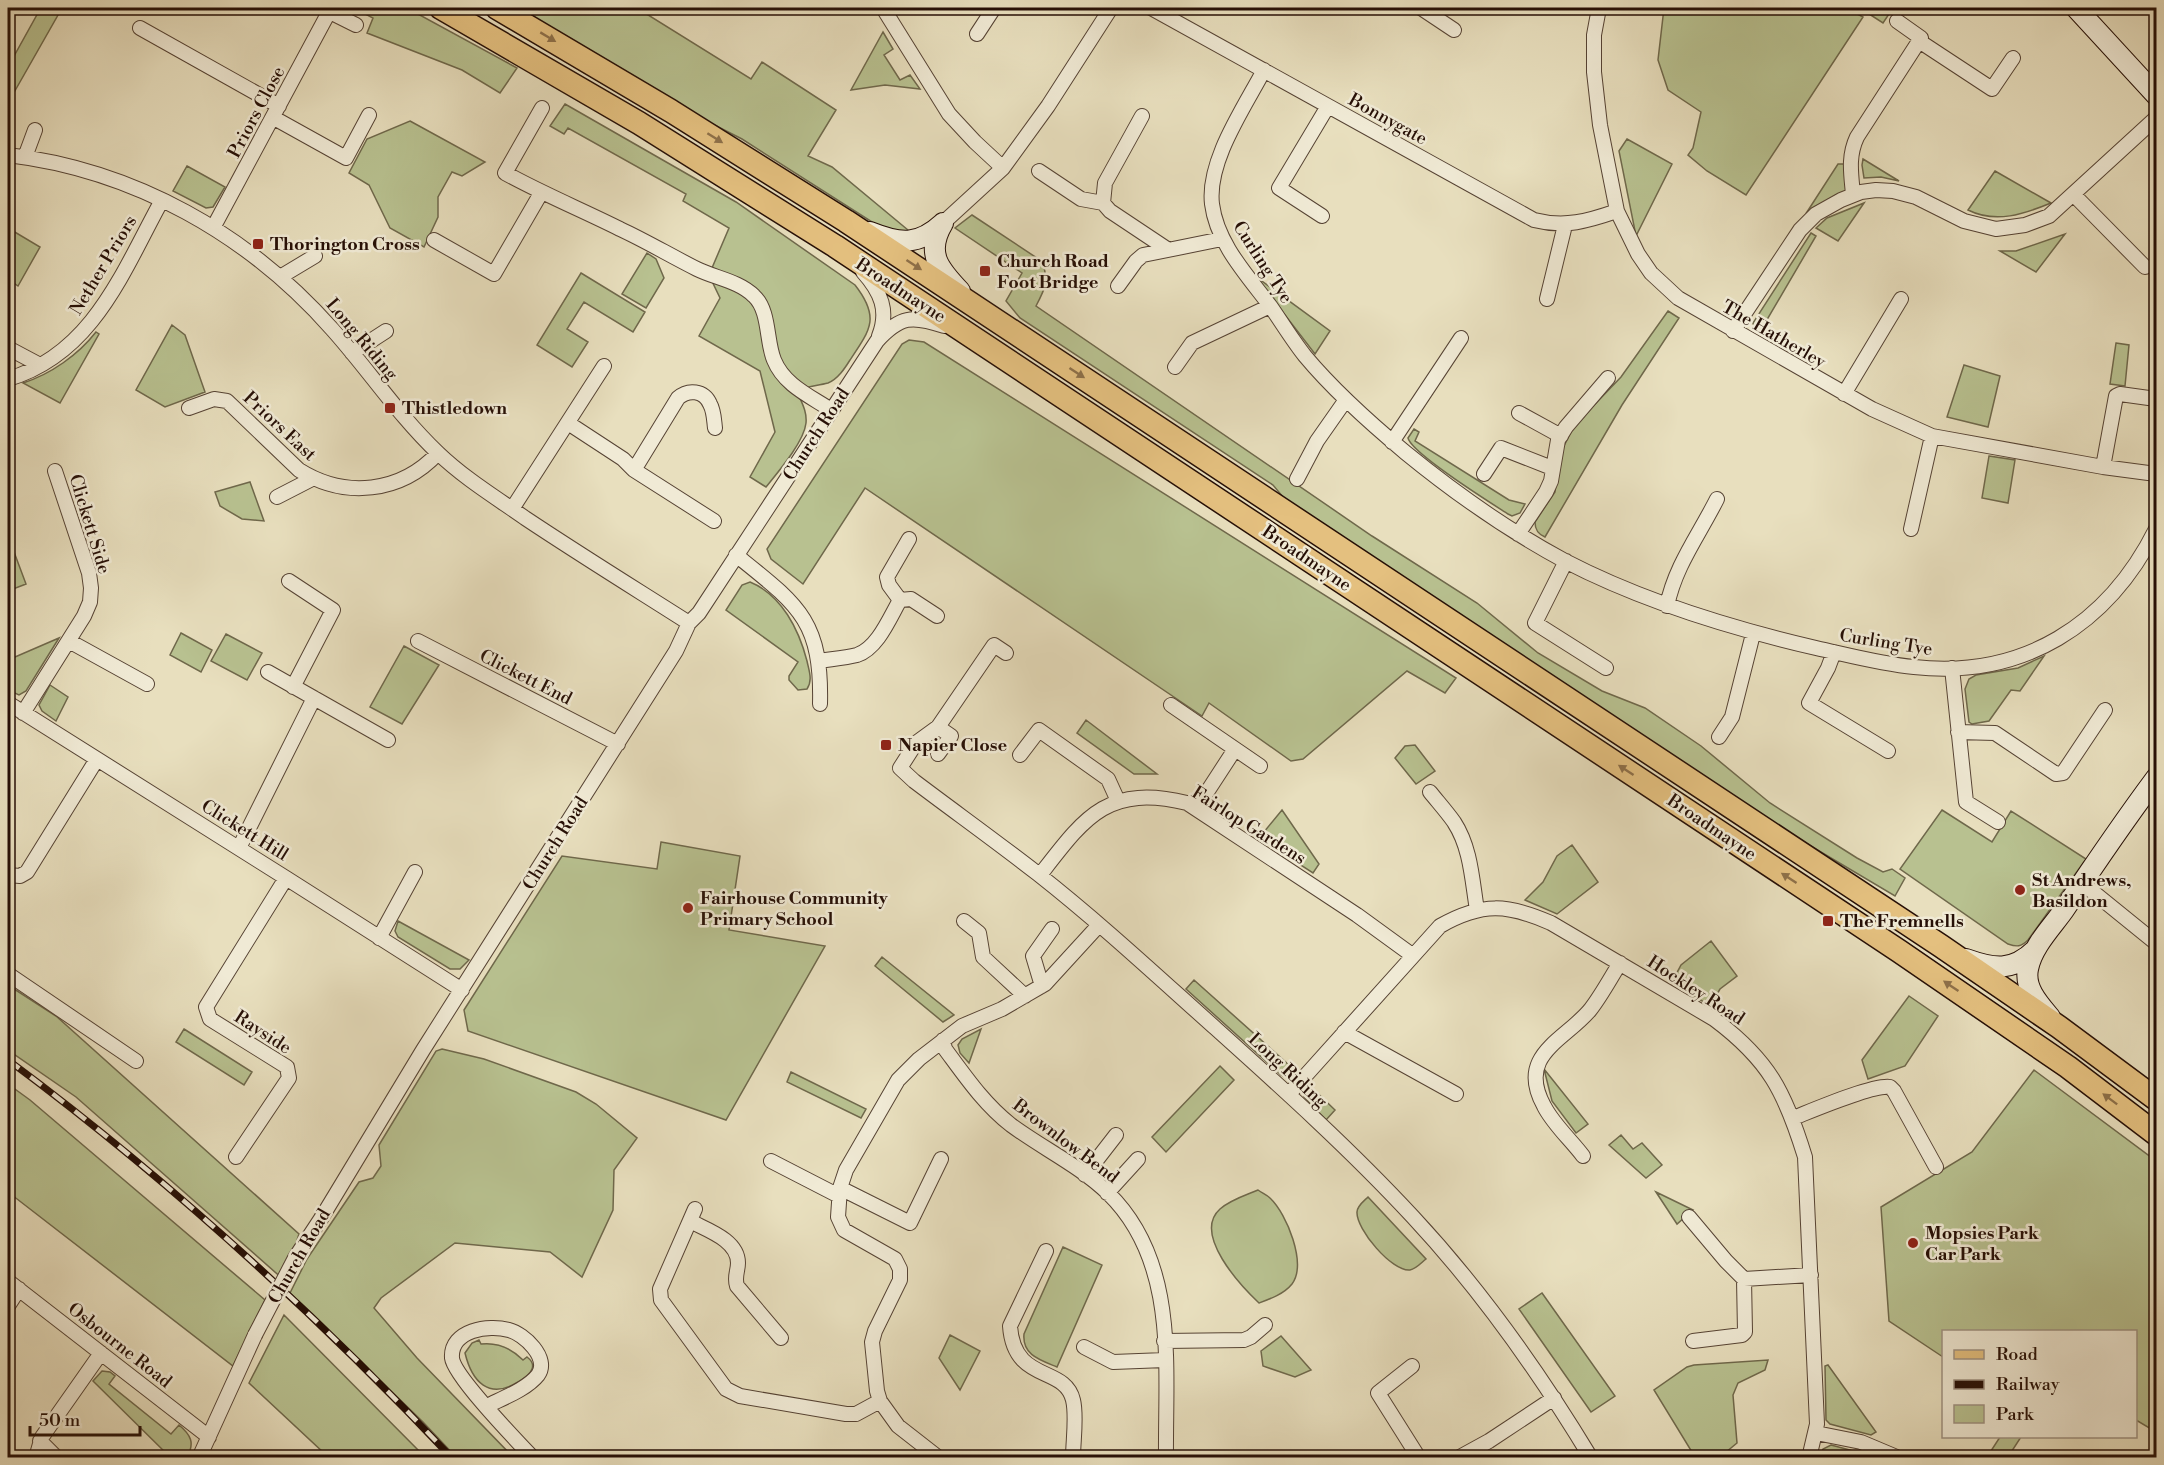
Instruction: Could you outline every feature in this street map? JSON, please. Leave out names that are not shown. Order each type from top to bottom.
[{"type":"main road","name":"Broadmayne","points":[[441,8],[629,118],[835,246],[1934,975],[2059,1061],[2157,1134]]},
{"type":"main road","name":"Broadmayne","points":[[497,8],[672,111],[973,304],[1941,946],[2059,1027],[2157,1099]]},
{"type":"street","points":[[883,8],[949,114],[1003,168]]},
{"type":"street","points":[[846,221],[889,239],[904,241],[920,239],[932,233],[1003,168],[1048,106],[1111,8]]},
{"type":"street","name":"Bonnygate","points":[[1151,8],[1534,220],[1550,224],[1578,224],[1617,211]]},
{"type":"street","points":[[1420,8],[1454,30]]},
{"type":"street","name":"The Hatherley","points":[[1599,8],[1594,35],[1594,72],[1600,125],[1617,211],[1638,254],[1662,284],[1677,298],[1872,410],[1932,436],[2103,467],[2157,474]]},
{"type":"street","points":[[2076,8],[2157,95]]},
{"type":"street","points":[[977,34],[989,9]]},
{"type":"street","points":[[326,10],[356,25]]},
{"type":"street","name":"Priors Close","points":[[213,228],[277,112],[326,10]]},
{"type":"street","points":[[1853,194],[1850,166],[1852,148],[1857,136],[1922,38],[1897,21]]},
{"type":"street","points":[[140,28],[277,112],[346,158],[369,115]]},
{"type":"street","points":[[1919,41],[1992,89],[2013,58]]},
{"type":"street","name":"Curling Tye","points":[[1264,70],[1221,152],[1215,169],[1212,200],[1222,239],[1304,355],[1345,400],[1392,442],[1454,490],[1518,534],[1566,561],[1667,606],[1753,634],[1887,664],[1918,668],[1953,668],[1988,665],[2019,657],[2048,644],[2089,618],[2121,586],[2157,529]]},
{"type":"street","points":[[1322,216],[1279,188],[1328,106]]},
{"type":"street","points":[[542,108],[505,173],[709,275],[740,286],[754,296],[763,311],[774,361],[783,375],[795,387],[831,410]]},
{"type":"street","points":[[1103,204],[1105,183],[1142,116]]},
{"type":"street","points":[[1732,331],[1807,221],[1853,194],[1876,190],[1893,191],[1917,197],[1964,221],[1996,229],[2025,225],[2049,216],[2157,118]]},
{"type":"street","points":[[26,157],[34,130]]},
{"type":"street","name":"Long Riding","points":[[8,155],[45,160],[99,174],[162,200],[213,228],[280,277],[314,309],[398,411],[438,453],[471,481],[689,623]]},
{"type":"street","points":[[1040,171],[1081,199],[1103,204],[1167,249]]},
{"type":"street","points":[[434,240],[494,274],[541,193]]},
{"type":"street","points":[[2074,195],[2145,267]]},
{"type":"street","name":"Nether Priors","points":[[8,379],[40,365],[71,345],[99,312],[162,200]]},
{"type":"street","points":[[943,224],[936,234],[935,258],[946,276],[973,304]]},
{"type":"street","points":[[1547,299],[1565,225]]},
{"type":"street","points":[[1118,286],[1139,258],[1146,254],[1222,239]]},
{"type":"street","points":[[835,246],[872,282],[879,294],[885,313],[877,341]]},
{"type":"street","points":[[280,277],[315,256]]},
{"type":"street","points":[[1844,394],[1901,299]]},
{"type":"street","points":[[1175,367],[1192,343],[1270,306]]},
{"type":"street","name":"Church Road","points":[[199,1458],[255,1335],[295,1258],[676,651],[689,623],[699,613],[877,341],[898,322],[914,319],[925,320],[978,341]]},
{"type":"street","points":[[352,353],[386,331]]},
{"type":"street","points":[[1392,442],[1461,338]]},
{"type":"street","points":[[8,348],[40,365]]},
{"type":"street","points":[[512,509],[604,366]]},
{"type":"street","points":[[1518,534],[1551,481],[1555,450],[1566,427],[1608,378]]},
{"type":"street","points":[[634,470],[682,394],[694,392],[706,398],[711,406],[715,428]]},
{"type":"street","points":[[2103,467],[2116,396],[2120,394],[2157,399]]},
{"type":"street","name":"Priors East","points":[[189,408],[214,399],[227,401],[285,459],[312,479],[337,486],[376,488],[390,485],[426,466],[438,453]]},
{"type":"street","points":[[1296,479],[1317,441],[1345,400]]},
{"type":"street","points":[[1519,413],[1561,436]]},
{"type":"street","points":[[568,423],[623,459],[634,470],[714,521]]},
{"type":"street","points":[[1911,530],[1932,436]]},
{"type":"street","points":[[1484,474],[1501,448],[1552,468]]},
{"type":"street","name":"Clickett Side","points":[[23,713],[69,641],[90,603],[89,573],[55,471]]},
{"type":"street","name":"Priors East","points":[[277,497],[312,479]]},
{"type":"street","points":[[1667,606],[1672,584],[1683,558],[1718,499]]},
{"type":"street","points":[[900,600],[889,585],[887,577],[909,539]]},
{"type":"street","points":[[736,555],[792,602],[804,618],[814,641],[819,661],[820,704]]},
{"type":"street","points":[[1566,561],[1535,623],[1606,668]]},
{"type":"street","points":[[289,580],[333,610],[292,687]]},
{"type":"street","points":[[900,600],[911,599],[937,616]]},
{"type":"street","points":[[819,661],[858,654],[868,649],[900,600]]},
{"type":"street","points":[[1719,737],[1732,717],[1753,634]]},
{"type":"street","points":[[69,641],[147,684]]},
{"type":"street","name":"Clickett End","points":[[418,641],[618,744]]},
{"type":"street","points":[[938,754],[951,736],[938,727],[994,645],[1006,653]]},
{"type":"street","points":[[1834,652],[1809,703],[1888,751]]},
{"type":"street","points":[[1953,668],[1966,802],[1998,822]]},
{"type":"street","points":[[268,672],[388,740]]},
{"type":"street","points":[[239,848],[314,699]]},
{"type":"street","name":"Clickett Hill","points":[[8,703],[462,990]]},
{"type":"street","points":[[1171,705],[1260,766]]},
{"type":"street","points":[[1958,732],[1995,733],[2056,774],[2063,773],[2105,710]]},
{"type":"street","name":"Long Riding","points":[[938,727],[916,743],[900,768],[914,782],[1040,875],[1099,925],[1289,1094],[1413,1217],[1503,1324],[1554,1398],[1591,1458]]},
{"type":"street","points":[[1020,755],[1039,730],[1108,779],[1118,801]]},
{"type":"street","points":[[1196,809],[1235,749]]},
{"type":"street","points":[[8,875],[20,876],[27,872],[97,759]]},
{"type":"street","points":[[2059,1027],[2031,991],[2028,969],[2037,948],[2157,778]]},
{"type":"street","points":[[1430,792],[1454,823],[1469,857],[1477,910]]},
{"type":"street","name":"Fairlop Gardens","points":[[1040,875],[1078,826],[1105,806],[1142,797],[1187,803],[1357,915],[1412,955]]},
{"type":"street","points":[[379,938],[414,872]]},
{"type":"street","name":"Rayside","points":[[236,1157],[289,1078],[287,1067],[210,1019],[206,1007],[286,878]]},
{"type":"street","points":[[2082,883],[2157,943]]},
{"type":"street","name":"Hockley Road","points":[[1289,1094],[1440,926],[1457,916],[1477,910],[1497,908],[1523,911],[1551,923],[1714,1019],[1756,1055],[1773,1079],[1793,1118],[1805,1157],[1816,1433],[1809,1458]]},
{"type":"street","points":[[963,921],[979,933],[983,957],[1025,996]]},
{"type":"street","points":[[939,1458],[898,1426],[880,1401],[872,1342],[900,1280],[900,1269],[895,1258],[844,1230],[838,1217],[840,1192],[846,1170],[898,1080],[919,1059],[962,1026],[1002,1009],[1042,986],[1059,971],[1099,925]]},
{"type":"street","points":[[1042,986],[1034,956],[1052,929]]},
{"type":"street","points":[[1941,946],[1976,962],[1998,967],[2018,964],[2037,948]]},
{"type":"street","points":[[1583,1156],[1544,1106],[1538,1090],[1535,1070],[1551,1044],[1589,1011],[1620,963]]},
{"type":"street","points":[[8,974],[136,1061]]},
{"type":"street","points":[[1344,1032],[1456,1094]]},
{"type":"street","name":"Brownlow Bend","points":[[943,1040],[945,1049],[988,1104],[1016,1128],[1107,1192],[1125,1212],[1148,1251],[1159,1289],[1164,1341],[1166,1458]]},
{"type":"street","points":[[1793,1118],[1859,1094],[1885,1086],[1890,1087],[1894,1090],[1936,1167]]},
{"type":"street","points":[[1085,1175],[1116,1135]]},
{"type":"street","points":[[771,1161],[910,1223],[941,1159]]},
{"type":"street","points":[[1107,1192],[1138,1160]]},
{"type":"street","points":[[782,1338],[737,1286],[735,1281],[738,1262],[730,1244],[693,1215],[660,1289],[661,1300],[726,1389],[740,1396],[846,1414],[856,1414],[880,1401]]},
{"type":"street","points":[[1689,1217],[1726,1262],[1744,1279],[1744,1332],[1742,1335],[1693,1341]]},
{"type":"street","points":[[1046,1251],[1010,1326],[1011,1339],[1024,1363],[1060,1382],[1073,1399],[1073,1458]]},
{"type":"street","points":[[1744,1279],[1811,1275]]},
{"type":"street","points":[[8,1306],[13,1285]]},
{"type":"street","name":"Osbourne Road","points":[[13,1285],[209,1437]]},
{"type":"street","points":[[1164,1341],[1244,1340],[1265,1325]]},
{"type":"street","points":[[487,1406],[539,1374],[541,1360],[528,1343],[515,1332],[494,1328],[469,1332],[462,1336],[453,1349],[452,1356],[454,1364],[487,1406],[532,1458]]},
{"type":"street","points":[[1084,1347],[1113,1362],[1165,1360]]},
{"type":"street","points":[[36,1458],[40,1441],[101,1353]]},
{"type":"street","points":[[1412,1366],[1378,1394],[1419,1458]]},
{"type":"street","points":[[1458,1458],[1489,1441],[1554,1398]]},
{"type":"street","points":[[1816,1433],[1861,1442],[1899,1458]]},
{"type":"street","points":[[40,1441],[57,1458]]},
{"type":"green space","points":[[34,8],[62,8],[8,103],[8,67],[39,11]]},
{"type":"green space","points":[[354,8],[407,8],[517,68],[500,93],[462,70],[367,33],[373,18]]},
{"type":"green space","points":[[507,8],[637,8],[751,79],[762,62],[836,110],[808,156],[832,167],[914,235],[883,229],[742,139],[667,101]]},
{"type":"green space","points":[[1664,8],[1846,8],[1863,17],[1746,195],[1707,171],[1688,155],[1693,148],[1701,112],[1668,90],[1658,60]]},
{"type":"green space","points":[[1869,8],[1893,8],[1883,23],[1866,12]]},
{"type":"green space","points":[[883,32],[893,49],[884,55],[900,80],[910,75],[920,89],[885,85],[851,90]]},
{"type":"green space","points":[[565,104],[736,202],[855,285],[863,296],[868,306],[870,323],[863,340],[835,379],[828,383],[804,388],[799,396],[806,416],[801,439],[766,487],[750,477],[775,432],[760,371],[699,336],[720,298],[709,275],[729,228],[683,201],[686,194],[568,128],[564,134],[550,126]]},
{"type":"green space","points":[[410,121],[485,162],[462,176],[452,172],[438,197],[438,217],[424,247],[390,228],[369,185],[349,173],[367,139]]},
{"type":"green space","points":[[1627,139],[1672,164],[1636,236],[1619,151]]},
{"type":"green space","points":[[1863,159],[1899,181],[1881,177],[1864,178]]},
{"type":"green space","points":[[1838,164],[1844,164],[1848,192],[1807,212]]},
{"type":"green space","points":[[187,166],[225,187],[213,207],[206,208],[173,191]]},
{"type":"green space","points":[[1995,171],[2051,203],[2020,214],[1999,217],[1968,210]]},
{"type":"green space","points":[[1864,203],[1838,241],[1816,228],[1827,218]]},
{"type":"green space","points":[[972,215],[1043,262],[1045,285],[1036,306],[1372,536],[1477,603],[1538,653],[1602,691],[1645,708],[1701,746],[1770,803],[1857,858],[1883,872],[1892,869],[1905,878],[1895,896],[1804,842],[1293,509],[1273,485],[1020,318],[1006,301],[1022,273],[955,228]]},
{"type":"green space","points":[[8,228],[40,247],[18,286],[8,279],[10,252],[8,251]]},
{"type":"green space","points":[[1811,233],[1816,236],[1761,330],[1755,329],[1753,323]]},
{"type":"green space","points":[[2065,234],[2036,272],[2000,251],[2016,251]]},
{"type":"green space","points":[[647,253],[656,259],[664,278],[646,308],[622,294]]},
{"type":"green space","points":[[581,273],[645,312],[633,332],[584,302],[567,329],[588,342],[572,367],[537,345]]},
{"type":"green space","points":[[1255,276],[1330,331],[1315,354]]},
{"type":"green space","points":[[1668,311],[1679,318],[1622,405],[1545,537],[1543,536],[1536,529],[1535,522],[1555,492],[1560,454],[1574,426],[1621,377]]},
{"type":"green space","points":[[172,325],[185,335],[205,392],[165,407],[136,390]]},
{"type":"green space","points":[[96,332],[99,334],[60,403],[23,383],[63,363]]},
{"type":"green space","points":[[909,340],[924,342],[1456,678],[1445,693],[1407,671],[1303,759],[1291,761],[1209,703],[1202,716],[865,488],[803,584],[771,559],[767,549],[902,344]]},
{"type":"green space","points":[[2116,343],[2129,345],[2125,386],[2110,384]]},
{"type":"green space","points":[[1964,365],[2000,376],[1988,427],[1947,417]]},
{"type":"green space","points":[[1414,429],[1419,432],[1415,441],[1509,500],[1525,504],[1520,513],[1512,516],[1508,514],[1423,455],[1408,438]]},
{"type":"green space","points":[[1989,456],[2015,460],[2008,503],[1982,498]]},
{"type":"green space","points":[[250,482],[264,521],[242,519],[220,506],[215,492]]},
{"type":"green space","points":[[8,546],[14,552],[26,584],[8,591]]},
{"type":"green space","points":[[750,582],[771,595],[794,626],[804,649],[809,672],[810,682],[807,689],[798,690],[789,680],[798,662],[726,610],[742,585]]},
{"type":"green space","points":[[181,633],[212,650],[201,672],[170,655]]},
{"type":"green space","points":[[226,634],[262,653],[247,680],[211,661]]},
{"type":"green space","points":[[59,638],[26,691],[19,695],[8,690],[8,660]]},
{"type":"green space","points":[[404,646],[439,665],[402,724],[370,707]]},
{"type":"green space","points":[[2044,656],[2020,691],[2011,690],[1989,721],[1972,724],[1969,722],[1965,689],[1969,679],[1976,675],[2018,668]]},
{"type":"green space","points":[[50,685],[68,697],[56,721],[42,711],[39,705]]},
{"type":"green space","points":[[1086,720],[1157,774],[1134,774],[1077,733]]},
{"type":"green space","points":[[1415,745],[1435,771],[1416,784],[1395,758],[1405,746]]},
{"type":"green space","points":[[1282,810],[1319,864],[1313,873],[1259,838]]},
{"type":"green space","points":[[1942,810],[1992,842],[2011,811],[2086,859],[2023,944],[2016,946],[2008,944],[1900,869]]},
{"type":"green space","points":[[661,842],[740,856],[729,930],[825,946],[726,1120],[468,1031],[464,1010],[562,856],[657,869]]},
{"type":"green space","points":[[1572,845],[1598,882],[1557,914],[1525,900],[1543,882],[1557,856]]},
{"type":"green space","points":[[398,921],[469,960],[460,969],[450,969],[398,937],[395,931]]},
{"type":"green space","points":[[1711,941],[1737,976],[1720,989],[1710,1006],[1672,982],[1681,965]]},
{"type":"green space","points":[[882,957],[954,1015],[943,1022],[875,966]]},
{"type":"green space","points":[[1194,980],[1298,1073],[1290,1079],[1281,1075],[1186,989]]},
{"type":"green space","points":[[8,985],[56,1016],[299,1234],[284,1280],[76,1097],[8,1050]]},
{"type":"green space","points":[[1909,996],[1938,1016],[1905,1066],[1868,1079],[1862,1060]]},
{"type":"green space","points":[[184,1029],[252,1072],[244,1085],[176,1042]]},
{"type":"green space","points":[[981,1029],[969,1063],[960,1053],[958,1045],[962,1039]]},
{"type":"green space","points":[[442,1049],[484,1059],[576,1092],[596,1104],[637,1138],[614,1170],[613,1210],[582,1277],[550,1252],[455,1243],[381,1298],[374,1308],[417,1358],[513,1457],[456,1457],[290,1293],[307,1259],[359,1182],[373,1178],[381,1166],[379,1145],[436,1051]]},
{"type":"green space","points":[[1220,1066],[1234,1080],[1166,1152],[1152,1137]]},
{"type":"green space","points":[[1544,1069],[1588,1124],[1576,1133],[1552,1101]]},
{"type":"green space","points":[[2034,1070],[2156,1161],[2156,1432],[2137,1421],[2137,1330],[1942,1330],[1942,1356],[1889,1321],[1881,1207],[1972,1152]]},
{"type":"green space","points":[[791,1072],[866,1109],[861,1118],[787,1082]]},
{"type":"green space","points":[[1307,1083],[1335,1110],[1326,1120],[1304,1097]]},
{"type":"green space","points":[[8,1084],[30,1100],[265,1300],[233,1366],[8,1192]]},
{"type":"green space","points":[[1621,1135],[1633,1149],[1642,1143],[1662,1165],[1646,1178],[1609,1145]]},
{"type":"green space","points":[[1258,1190],[1270,1198],[1283,1215],[1293,1240],[1297,1264],[1296,1275],[1289,1288],[1259,1303],[1241,1285],[1222,1259],[1212,1232],[1213,1220],[1220,1209],[1233,1200]]},
{"type":"green space","points":[[1656,1192],[1693,1210],[1677,1224]]},
{"type":"green space","points":[[1368,1197],[1426,1259],[1410,1270],[1403,1269],[1376,1248],[1362,1229],[1358,1219],[1357,1210]]},
{"type":"green space","points":[[1063,1247],[1102,1265],[1057,1367],[1029,1352],[1024,1341],[1024,1334]]},
{"type":"green space","points":[[1542,1293],[1615,1396],[1591,1412],[1519,1309]]},
{"type":"green space","points":[[284,1315],[425,1457],[325,1457],[326,1455],[249,1383]]},
{"type":"green space","points":[[950,1335],[980,1351],[960,1390],[939,1358]]},
{"type":"green space","points":[[1281,1336],[1311,1370],[1295,1377],[1263,1366],[1261,1351]]},
{"type":"green space","points":[[479,1340],[481,1344],[504,1347],[523,1360],[527,1357],[533,1367],[531,1371],[508,1387],[498,1389],[483,1385],[472,1372],[465,1353],[472,1343]]},
{"type":"green space","points":[[1768,1360],[1765,1370],[1738,1383],[1733,1395],[1737,1443],[1720,1457],[1695,1457],[1654,1390],[1687,1367],[1694,1365]]},
{"type":"green space","points":[[1828,1365],[1876,1432],[1871,1435],[1830,1424],[1826,1420],[1825,1366]]},
{"type":"green space","points":[[102,1371],[110,1372],[115,1376],[109,1384],[171,1434],[179,1425],[183,1429],[191,1443],[187,1457],[170,1457],[93,1381]]},
{"type":"green space","points":[[1999,1438],[2020,1438],[2008,1457],[1987,1457]]},
{"type":"green space","points":[[1831,1445],[1850,1450],[1840,1457],[1819,1457],[1823,1449]]},
{"type":"railway","points":[[8,1060],[126,1152],[239,1249],[347,1351],[452,1458]]},
{"type":"place","name":"Thorington Cross","points":[[258,244]]},
{"type":"place","name":"Church Road Foot Bridge","points":[[985,271]]},
{"type":"place","name":"Thistledown","points":[[390,408]]},
{"type":"place","name":"Napier Close","points":[[886,745]]},
{"type":"place","name":"St Andrews, Basildon","points":[[2020,890]]},
{"type":"place","name":"Fairhouse Community Primary School","points":[[688,908]]},
{"type":"place","name":"The Fremnells","points":[[1828,921]]},
{"type":"place","name":"Mopsies Park Car Park","points":[[1913,1243]]}]
